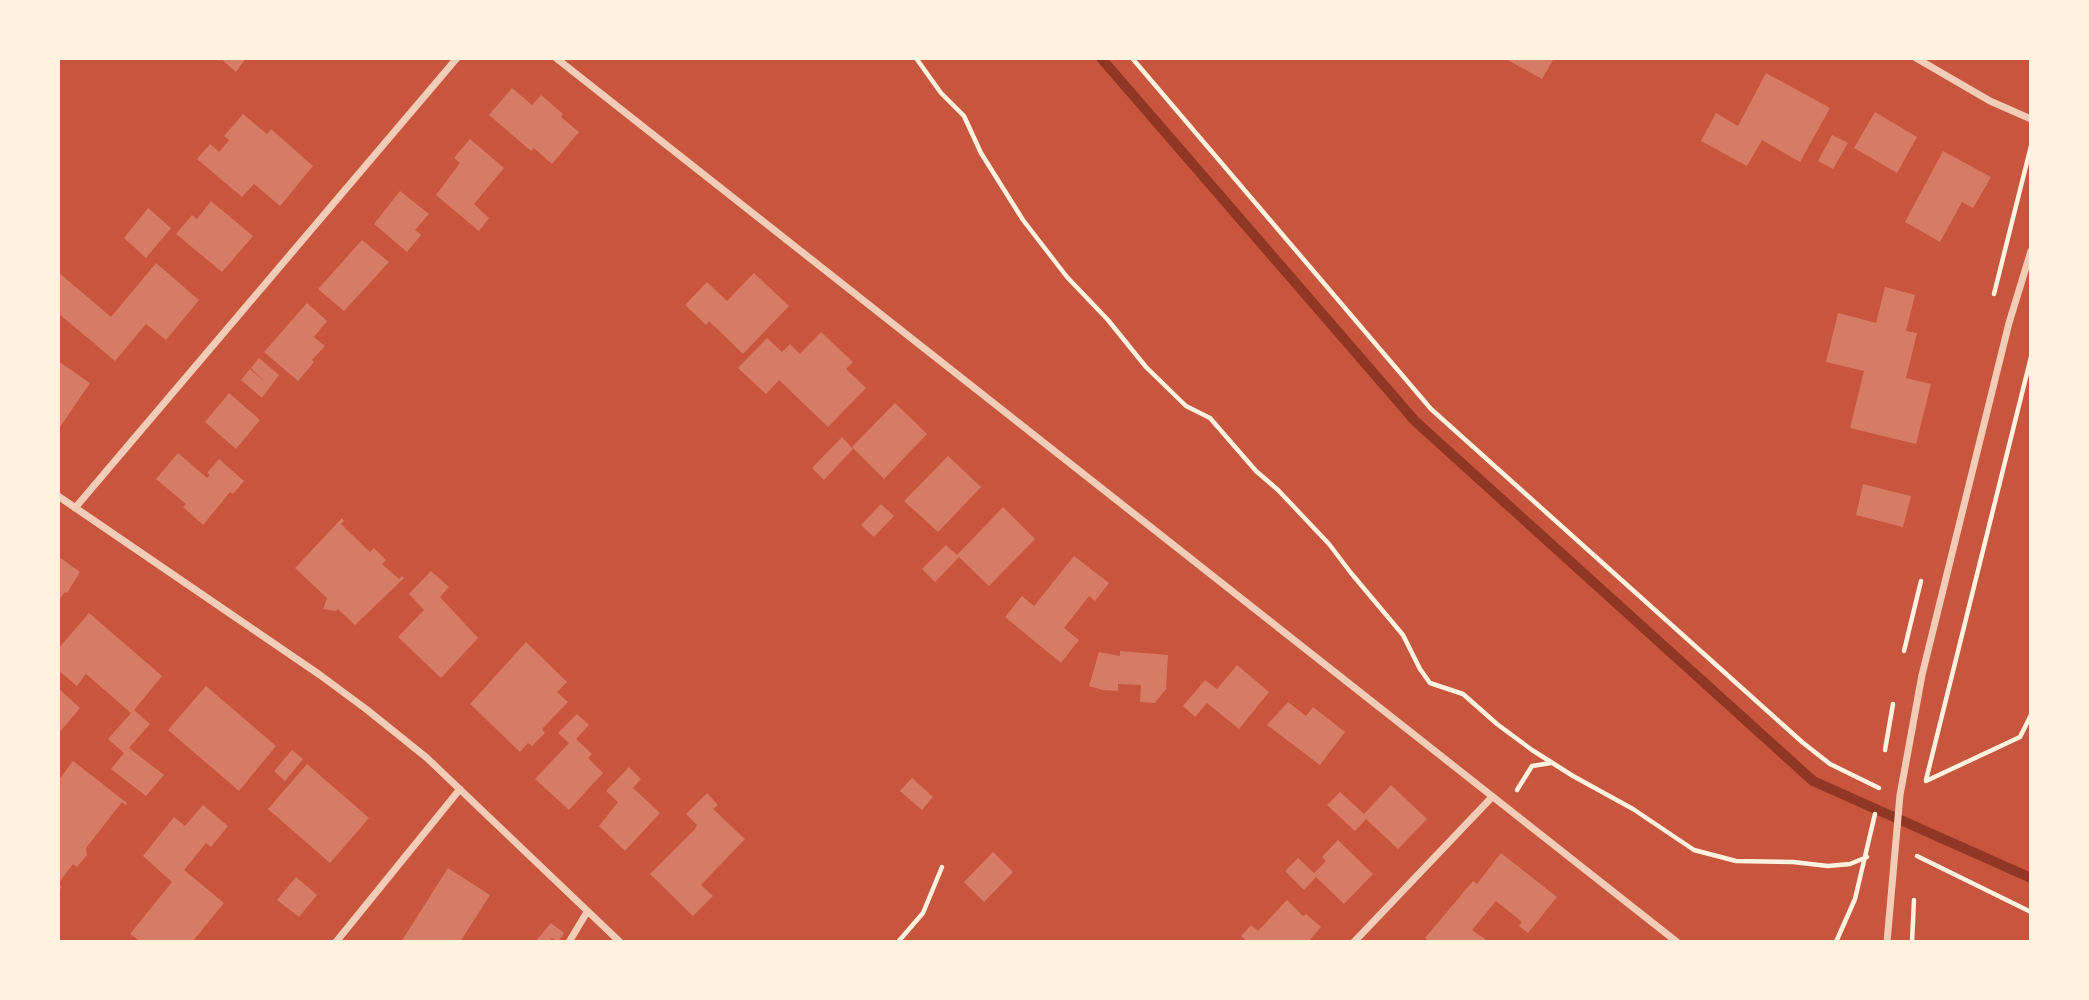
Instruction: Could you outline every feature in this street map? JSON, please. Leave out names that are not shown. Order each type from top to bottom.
[{"type":"street","points":[[75,508],[457,58]]},
{"type":"street","points":[[556,58],[1677,942]]},
{"type":"street","points":[[1916,58],[1990,101],[2031,119]]},
{"type":"street","points":[[1887,942],[1898,807],[1933,626],[2010,323],[2031,251]]},
{"type":"street","points":[[58,496],[320,675],[427,758],[620,942]]},
{"type":"street","points":[[336,942],[460,789]]},
{"type":"street","points":[[1354,942],[1492,797]]},
{"type":"street","points":[[569,942],[587,912]]},
{"type":"path","points":[[916,58],[941,93],[964,116],[981,153],[1009,199],[1067,277],[1108,320],[1146,367],[1186,406],[1210,418],[1248,463],[1278,490],[1329,544],[1403,635],[1430,683],[1463,694],[1497,724],[1552,763],[1633,809],[1681,843],[1710,856],[1736,861],[1828,866],[1867,857]]},
{"type":"path","points":[[1132,58],[1431,409],[1802,742],[1830,764],[1879,788]]},
{"type":"path","points":[[1924,792],[2031,357]]},
{"type":"path","points":[[1926,781],[2020,737],[2031,715]]},
{"type":"path","points":[[1492,797],[1512,796],[1532,766],[1552,763]]},
{"type":"path","points":[[1836,942],[1855,900],[1875,819]]},
{"type":"path","points":[[1917,856],[2031,912]]},
{"type":"path","points":[[898,942],[923,913],[942,867]]},
{"type":"building","points":[[220,58],[246,58],[236,72]]},
{"type":"building","points":[[1504,58],[1550,58],[1553,60],[1542,79]]},
{"type":"building","points":[[1766,73],[1830,108],[1800,162],[1762,140],[1747,166],[1701,141],[1716,113],[1738,126]]},
{"type":"building","points":[[512,88],[532,105],[541,95],[579,132],[552,164],[534,148],[531,151],[489,115]]},
{"type":"building","points":[[1875,112],[1917,137],[1897,173],[1854,148]]},
{"type":"building","points":[[243,114],[267,134],[271,129],[313,166],[280,206],[254,184],[242,197],[197,159],[210,144],[219,152],[229,140],[224,136]]},
{"type":"building","points":[[1832,135],[1848,143],[1833,169],[1818,161]]},
{"type":"building","points":[[470,139],[504,168],[474,204],[489,218],[479,231],[436,195],[460,163],[454,158]]},
{"type":"building","points":[[1943,151],[1991,177],[1973,208],[1962,202],[1940,242],[1905,222]]},
{"type":"building","points":[[400,191],[429,214],[415,230],[421,235],[407,252],[374,224]]},
{"type":"building","points":[[211,201],[253,236],[222,272],[176,234],[192,215],[197,219]]},
{"type":"building","points":[[148,208],[171,228],[146,258],[124,238]]},
{"type":"building","points":[[362,240],[389,262],[344,311],[318,289]]},
{"type":"building","points":[[156,263],[199,300],[166,340],[146,324],[115,361],[58,313],[58,272],[111,317]]},
{"type":"building","points":[[754,273],[789,306],[743,354],[709,321],[706,325],[685,305],[707,282],[727,301]]},
{"type":"building","points":[[1885,287],[1915,295],[1906,331],[1917,333],[1906,378],[1931,384],[1916,444],[1850,428],[1864,371],[1826,362],[1838,313],[1876,323]]},
{"type":"building","points":[[307,303],[327,321],[314,337],[325,346],[298,381],[264,352]]},
{"type":"building","points":[[821,332],[853,362],[846,369],[866,388],[828,427],[779,380],[766,394],[738,368],[767,338],[782,352],[790,344],[800,354]]},
{"type":"building","points":[[259,358],[279,375],[262,398],[241,380],[250,369],[265,382],[251,368]]},
{"type":"building","points":[[58,361],[90,383],[58,430]]},
{"type":"building","points":[[229,393],[260,420],[236,449],[205,422]]},
{"type":"building","points":[[895,403],[927,434],[884,479],[852,447]]},
{"type":"building","points":[[842,437],[853,449],[824,480],[812,468]]},
{"type":"building","points":[[178,453],[207,478],[210,475],[207,473],[219,459],[244,481],[233,494],[230,492],[203,525],[183,507],[186,504],[156,479]]},
{"type":"building","points":[[948,456],[981,487],[938,532],[904,501]]},
{"type":"building","points":[[1863,484],[1911,496],[1903,527],[1856,515]]},
{"type":"building","points":[[881,504],[894,516],[874,537],[861,525]]},
{"type":"building","points":[[1003,507],[1035,539],[989,586],[959,557],[935,582],[922,569],[946,545],[957,555]]},
{"type":"building","points":[[342,518],[344,521],[341,524],[370,552],[374,548],[386,560],[382,564],[399,579],[402,576],[404,578],[355,625],[338,609],[323,609],[327,598],[295,568]]},
{"type":"building","points":[[58,556],[80,572],[67,593],[58,601]]},
{"type":"building","points":[[1074,556],[1109,583],[1095,601],[1089,596],[1064,628],[1079,640],[1061,663],[1005,617],[1022,596],[1034,606]]},
{"type":"building","points":[[431,571],[449,587],[440,597],[478,638],[441,678],[398,637],[424,610],[409,594]]},
{"type":"building","points":[[89,613],[162,676],[134,710],[150,724],[129,748],[164,775],[146,796],[111,769],[124,753],[108,739],[131,713],[86,674],[77,686],[58,670],[58,649]]},
{"type":"building","points":[[526,642],[567,682],[557,692],[568,702],[542,729],[545,733],[532,746],[528,743],[520,752],[470,704]]},
{"type":"building","points":[[1120,651],[1168,655],[1166,689],[1155,703],[1140,702],[1141,685],[1118,684],[1118,691],[1089,686],[1099,652],[1120,656]]},
{"type":"building","points":[[1237,665],[1269,692],[1239,729],[1207,703],[1195,717],[1183,706],[1205,680],[1217,689]]},
{"type":"building","points":[[206,686],[276,746],[239,791],[168,730]]},
{"type":"building","points":[[58,688],[80,708],[58,734]]},
{"type":"building","points":[[1288,702],[1306,716],[1313,707],[1345,732],[1320,765],[1267,725]]},
{"type":"building","points":[[577,714],[589,725],[576,739],[592,754],[588,758],[603,773],[569,810],[535,779],[569,743],[558,733]]},
{"type":"building","points":[[292,750],[303,759],[285,781],[274,771]]},
{"type":"building","points":[[73,761],[127,803],[126,805],[122,802],[86,848],[87,855],[77,867],[73,864],[58,884],[58,781]]},
{"type":"building","points":[[307,764],[369,818],[330,863],[268,809]]},
{"type":"building","points":[[629,767],[641,779],[633,788],[660,813],[625,851],[599,826],[618,802],[606,791]]},
{"type":"building","points":[[912,778],[933,797],[922,810],[900,791]]},
{"type":"building","points":[[1391,785],[1427,819],[1398,849],[1366,819],[1355,831],[1327,805],[1340,792],[1364,814]]},
{"type":"building","points":[[707,793],[718,805],[713,809],[745,839],[701,885],[713,896],[693,916],[650,874],[695,829],[697,825],[686,814]]},
{"type":"building","points":[[203,805],[228,826],[211,847],[206,843],[184,870],[224,903],[192,942],[141,942],[130,934],[172,882],[143,856],[174,817],[185,826]]},
{"type":"building","points":[[1338,840],[1373,874],[1344,904],[1316,877],[1304,890],[1285,871],[1298,858],[1314,873],[1326,861],[1322,857]]},
{"type":"building","points":[[993,852],[1013,872],[984,902],[964,882]]},
{"type":"building","points":[[1501,853],[1557,897],[1528,933],[1519,926],[1522,922],[1496,901],[1472,930],[1489,942],[1430,942],[1425,938],[1473,881],[1477,884]]},
{"type":"building","points":[[448,868],[490,895],[460,942],[401,942]]},
{"type":"building","points":[[296,877],[317,895],[299,917],[277,900]]},
{"type":"building","points":[[1287,900],[1303,916],[1306,914],[1321,927],[1308,942],[1248,942],[1241,936],[1251,925],[1258,931]]},
{"type":"building","points":[[551,923],[564,933],[558,942],[552,938],[549,942],[535,942]]},
{"type":"waterway","points":[[1101,58],[1415,421],[1813,781],[2031,878]]}]
